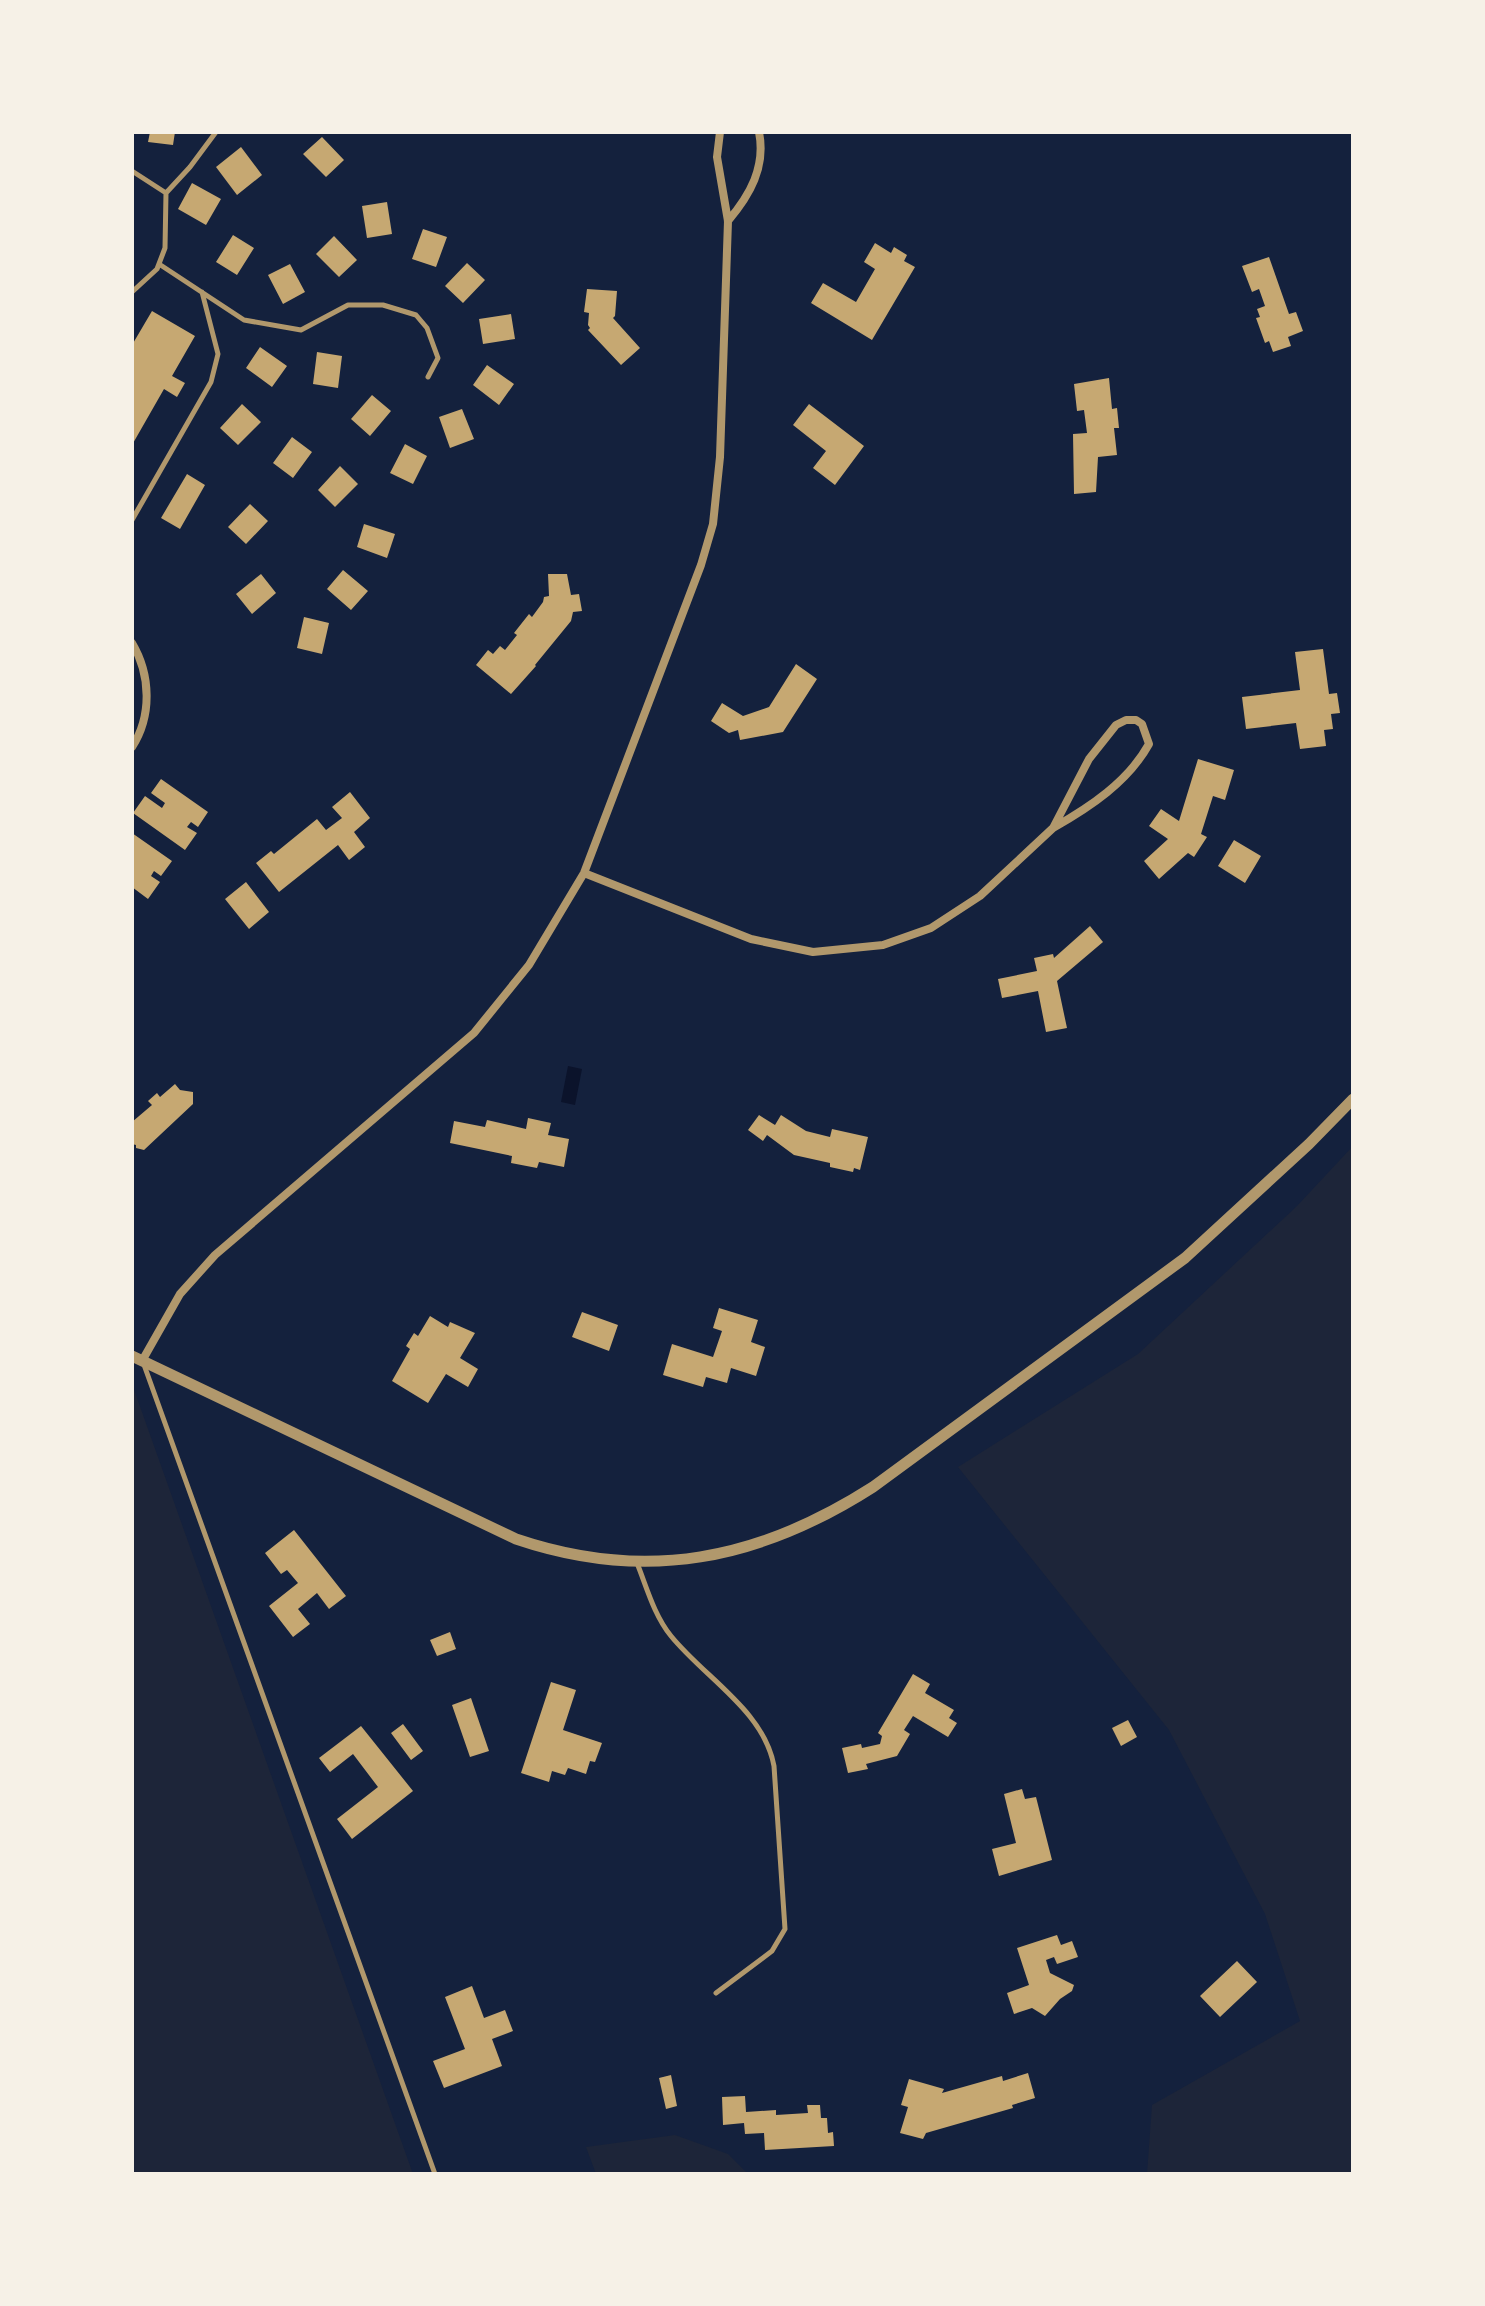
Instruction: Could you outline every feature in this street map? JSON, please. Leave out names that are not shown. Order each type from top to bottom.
[{"type":"street","points":[[720,132],[717,157],[728,221],[720,457],[713,524],[701,565],[584,873],[529,965],[474,1033],[215,1255],[180,1294],[137,1359],[516,1539],[556,1553],[603,1561],[637,1563],[687,1559],[766,1542],[834,1512],[873,1487],[1185,1258],[1309,1144],[1353,1099]]},
{"type":"street","points":[[728,221],[747,199],[758,174],[759,132]]},
{"type":"street","points":[[132,643],[142,664],[147,702],[145,721],[132,747]]},
{"type":"street","points":[[584,873],[751,939],[813,952],[883,945],[931,928],[980,896],[1053,828],[1098,802],[1142,757],[1149,744],[1142,724],[1136,720],[1126,720],[1116,725],[1089,759],[1053,828]]},
{"type":"lane","points":[[132,292],[157,269],[165,248],[166,193],[216,132]]},
{"type":"lane","points":[[132,171],[166,193]]},
{"type":"lane","points":[[159,264],[244,320],[301,330],[348,305],[383,305],[416,315],[427,328],[438,358],[428,377]]},
{"type":"lane","points":[[132,520],[211,382],[218,354],[202,292]]},
{"type":"lane","points":[[137,1359],[435,2174]]},
{"type":"lane","points":[[637,1563],[661,1622],[679,1645],[761,1730],[774,1766],[785,1929],[772,1951],[716,1993]]},
{"type":"shaded area","points":[[568,1066],[582,1069],[575,1105],[561,1102]]},
{"type":"shaded area","points":[[1353,1146],[1353,2174],[1147,2174],[1152,2105],[1300,2021],[1265,1914],[1169,1730],[958,1467],[1138,1354],[1297,1206]]},
{"type":"shaded area","points":[[132,1384],[413,2174],[132,2174]]},
{"type":"shaded area","points":[[675,2135],[728,2154],[748,2174],[596,2174],[586,2147]]},
{"type":"building","points":[[150,132],[175,132],[173,145],[148,142]]},
{"type":"building","points":[[322,137],[344,160],[326,177],[303,154]]},
{"type":"building","points":[[241,147],[262,175],[237,195],[216,167]]},
{"type":"building","points":[[192,183],[221,199],[206,225],[178,209]]},
{"type":"building","points":[[387,202],[392,234],[367,238],[362,206]]},
{"type":"building","points":[[423,229],[447,237],[436,267],[412,259]]},
{"type":"building","points":[[233,235],[254,248],[237,275],[216,262]]},
{"type":"building","points":[[334,236],[357,260],[339,277],[316,254]]},
{"type":"building","points":[[875,243],[891,253],[894,247],[907,255],[904,261],[915,267],[872,340],[811,303],[823,283],[856,302],[875,269],[864,262]]},
{"type":"building","points":[[1269,257],[1289,314],[1296,312],[1303,331],[1288,337],[1291,346],[1273,352],[1269,341],[1265,343],[1256,318],[1260,317],[1257,309],[1265,306],[1259,289],[1252,292],[1242,266]]},
{"type":"building","points":[[467,263],[485,280],[463,303],[445,286]]},
{"type":"building","points":[[290,264],[305,292],[283,304],[268,275]]},
{"type":"building","points":[[587,289],[617,291],[613,318],[640,348],[621,365],[588,330],[589,313],[584,312]]},
{"type":"building","points":[[152,311],[195,336],[172,376],[185,383],[177,397],[164,389],[132,445],[132,345]]},
{"type":"building","points":[[511,314],[515,339],[483,344],[479,319]]},
{"type":"building","points":[[260,347],[287,366],[272,387],[246,368]]},
{"type":"building","points":[[317,352],[342,356],[338,388],[313,384]]},
{"type":"building","points":[[487,365],[514,384],[499,405],[473,385]]},
{"type":"building","points":[[1109,378],[1112,409],[1117,408],[1119,428],[1114,428],[1117,455],[1098,457],[1096,492],[1074,494],[1073,434],[1087,433],[1084,410],[1077,411],[1074,384]]},
{"type":"building","points":[[372,395],[391,411],[370,436],[351,419]]},
{"type":"building","points":[[242,404],[261,422],[238,445],[220,428]]},
{"type":"building","points":[[809,404],[864,446],[835,485],[813,468],[826,451],[793,425]]},
{"type":"building","points":[[462,409],[474,439],[450,448],[439,417]]},
{"type":"building","points":[[292,437],[312,452],[293,478],[273,463]]},
{"type":"building","points":[[405,444],[427,456],[413,484],[390,473]]},
{"type":"building","points":[[340,466],[358,484],[335,507],[318,490]]},
{"type":"building","points":[[187,474],[205,485],[180,529],[161,518]]},
{"type":"building","points":[[250,504],[268,521],[246,544],[228,527]]},
{"type":"building","points":[[364,524],[395,534],[387,558],[357,547]]},
{"type":"building","points":[[343,570],[368,591],[351,610],[327,589]]},
{"type":"building","points":[[261,574],[276,593],[252,614],[236,594]]},
{"type":"building","points":[[548,574],[567,574],[571,595],[579,594],[582,611],[573,612],[571,621],[511,694],[476,665],[488,650],[493,654],[500,646],[505,650],[529,614],[532,617],[544,597],[549,596]]},
{"type":"building","points":[[304,617],[329,623],[322,654],[297,648]]},
{"type":"building","points":[[1323,649],[1329,694],[1337,693],[1340,713],[1331,714],[1333,729],[1324,730],[1326,746],[1300,749],[1296,723],[1246,729],[1242,697],[1300,690],[1295,652]]},
{"type":"building","points":[[796,664],[817,679],[783,732],[740,740],[738,730],[729,733],[711,721],[722,703],[743,716],[769,707]]},
{"type":"building","points":[[1198,759],[1234,770],[1225,800],[1213,796],[1201,834],[1207,837],[1194,857],[1188,853],[1159,879],[1144,861],[1168,839],[1149,826],[1161,809],[1179,821]]},
{"type":"building","points":[[161,779],[208,812],[198,827],[191,822],[187,827],[197,833],[185,850],[133,813],[145,796],[162,808],[165,803],[151,793]]},
{"type":"building","points":[[350,792],[370,818],[354,832],[365,847],[349,860],[338,845],[279,892],[256,863],[271,851],[274,854],[317,819],[326,830],[342,818],[332,807]]},
{"type":"building","points":[[132,833],[172,861],[161,876],[154,871],[151,876],[160,882],[148,899],[132,887]]},
{"type":"building","points":[[1234,840],[1261,856],[1245,883],[1218,866]]},
{"type":"building","points":[[246,882],[269,912],[249,929],[225,899]]},
{"type":"building","points":[[1090,926],[1103,942],[1057,981],[1067,1028],[1046,1032],[1038,991],[1002,998],[998,979],[1037,971],[1034,958],[1053,954],[1054,958]]},
{"type":"building","points":[[175,1084],[180,1090],[193,1092],[193,1104],[144,1150],[136,1148],[132,1144],[132,1122],[152,1105],[148,1101],[157,1093],[160,1097]]},
{"type":"building","points":[[759,1115],[775,1125],[781,1115],[806,1131],[830,1137],[832,1129],[868,1137],[860,1170],[854,1168],[853,1172],[830,1167],[830,1163],[794,1155],[767,1135],[763,1141],[748,1130]]},
{"type":"building","points":[[528,1118],[551,1123],[548,1135],[569,1139],[564,1167],[539,1162],[537,1168],[511,1163],[512,1156],[450,1143],[454,1121],[485,1127],[487,1120],[526,1129]]},
{"type":"building","points":[[719,1308],[758,1320],[751,1342],[765,1347],[756,1376],[731,1368],[727,1383],[706,1377],[703,1387],[663,1375],[672,1344],[713,1357],[722,1331],[713,1328]]},
{"type":"building","points":[[582,1312],[618,1325],[609,1351],[572,1337]]},
{"type":"building","points":[[430,1316],[448,1327],[450,1322],[475,1333],[460,1358],[478,1369],[468,1387],[446,1374],[428,1403],[392,1381],[410,1349],[406,1346],[414,1333],[418,1336]]},
{"type":"building","points":[[294,1530],[346,1596],[329,1609],[317,1593],[298,1609],[310,1624],[293,1637],[269,1606],[298,1583],[287,1570],[281,1574],[265,1553]]},
{"type":"building","points":[[450,1632],[456,1649],[437,1656],[430,1640]]},
{"type":"building","points":[[913,1674],[930,1684],[925,1693],[954,1710],[949,1718],[957,1723],[948,1737],[913,1716],[904,1730],[910,1734],[897,1756],[866,1764],[868,1769],[848,1773],[842,1748],[880,1744],[882,1736],[878,1733]]},
{"type":"building","points":[[551,1682],[576,1690],[563,1730],[602,1743],[595,1762],[590,1761],[586,1774],[568,1768],[565,1775],[552,1771],[549,1782],[521,1773]]},
{"type":"building","points":[[471,1698],[489,1751],[470,1757],[452,1705]]},
{"type":"building","points":[[1128,1720],[1137,1737],[1121,1746],[1112,1728]]},
{"type":"building","points":[[403,1724],[423,1751],[411,1760],[391,1733]]},
{"type":"building","points":[[361,1726],[413,1791],[352,1839],[337,1819],[378,1787],[353,1754],[330,1772],[319,1758]]},
{"type":"building","points":[[1022,1789],[1025,1799],[1036,1797],[1052,1860],[999,1876],[992,1849],[1016,1843],[1004,1794]]},
{"type":"building","points":[[1057,1935],[1061,1945],[1072,1941],[1078,1957],[1057,1964],[1054,1957],[1046,1960],[1050,1973],[1074,1985],[1072,1991],[1045,2016],[1032,2008],[1014,2014],[1007,1993],[1029,1985],[1017,1948]]},
{"type":"building","points":[[1237,1961],[1257,1982],[1220,2017],[1200,1996]]},
{"type":"building","points":[[472,1986],[484,2018],[505,2010],[513,2031],[492,2039],[502,2066],[444,2088],[433,2061],[465,2049],[445,1997]]},
{"type":"building","points":[[1028,2073],[1035,2098],[1012,2105],[1013,2108],[926,2133],[923,2139],[900,2133],[908,2107],[901,2105],[909,2079],[944,2089],[942,2093],[1002,2076],[1003,2081]]},
{"type":"building","points":[[671,2075],[677,2106],[666,2109],[659,2078]]},
{"type":"building","points":[[745,2096],[746,2112],[776,2110],[776,2115],[808,2113],[807,2105],[820,2105],[821,2118],[827,2118],[828,2133],[833,2132],[834,2146],[765,2150],[764,2133],[745,2134],[744,2123],[723,2125],[722,2097]]}]
